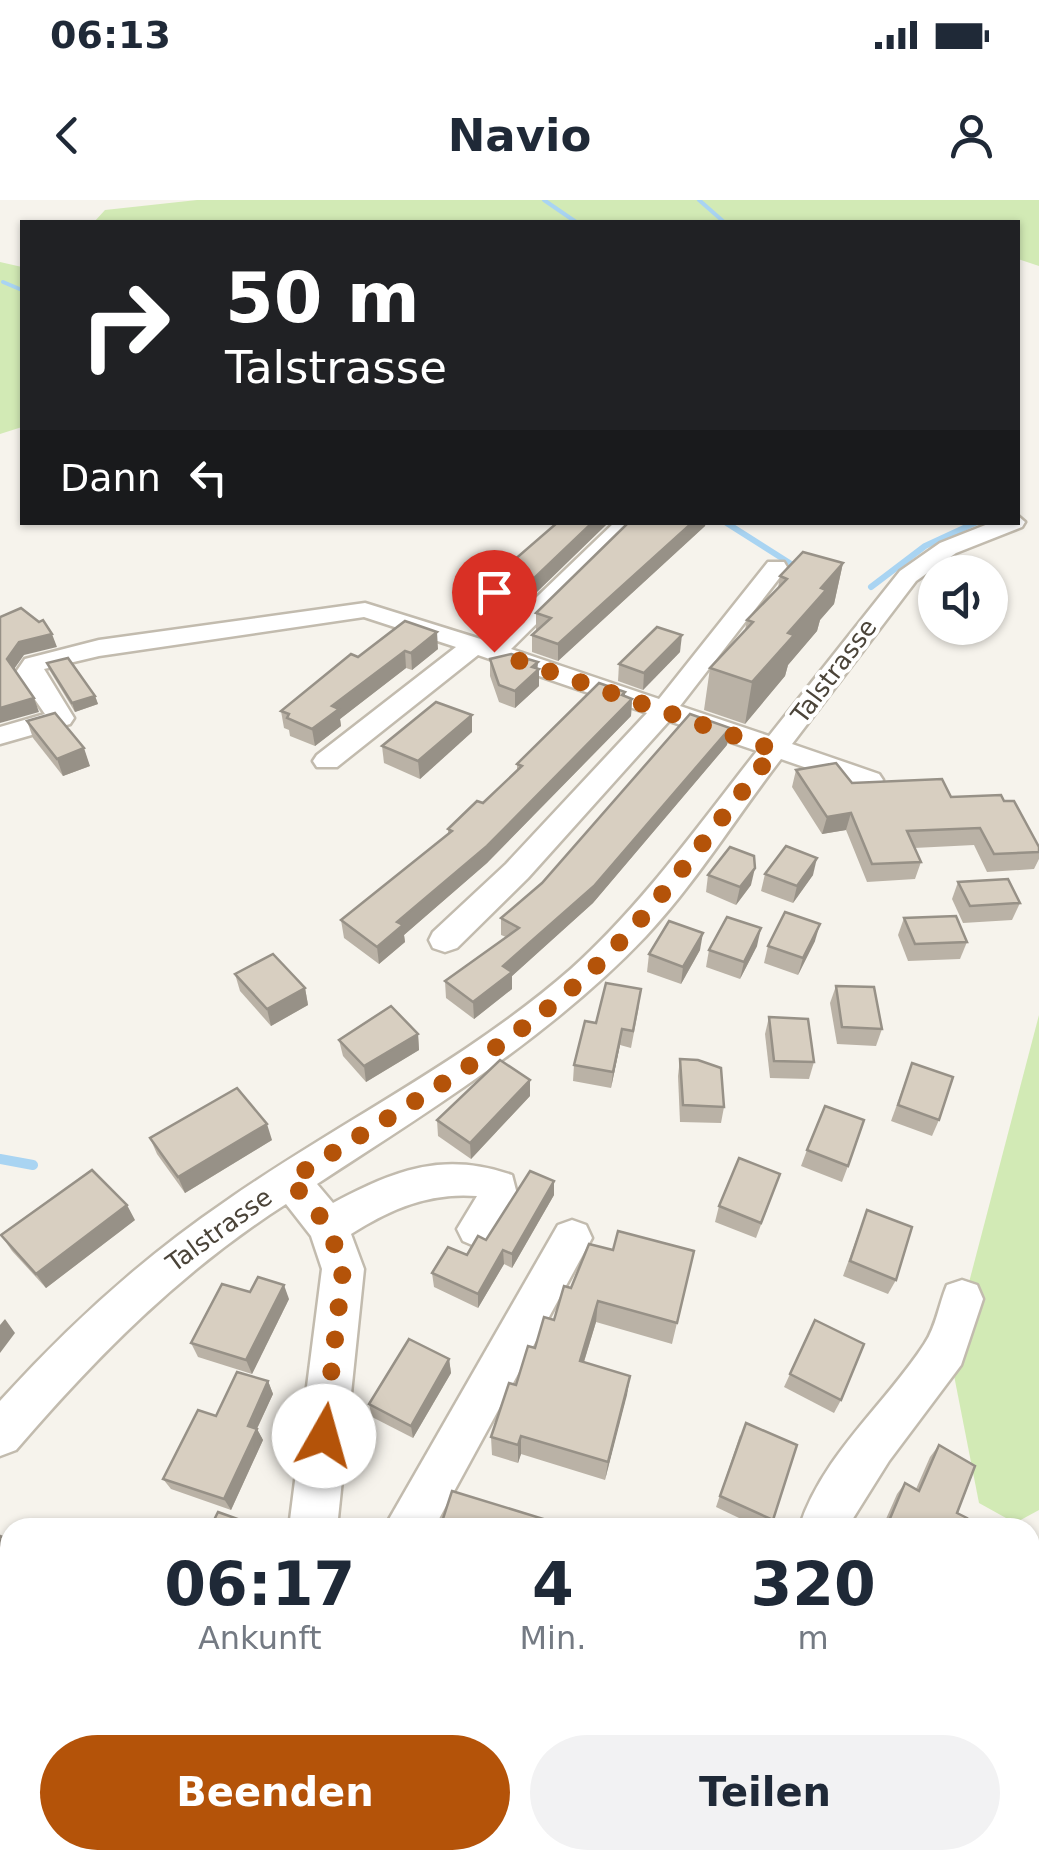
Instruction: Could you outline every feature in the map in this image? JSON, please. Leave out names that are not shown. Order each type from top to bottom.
[{"type":"street","points":[[327,761],[484,649],[625,525]]},
{"type":"street","name":"Talstrasse","points":[[0,1434],[71,1354],[162,1270],[290,1180],[452,1078],[580,980],[637,925],[908,576],[948,548],[1003,525]]},
{"type":"street","points":[[445,940],[517,871],[663,711],[776,567]]},
{"type":"street","points":[[0,736],[61,718],[29,672],[46,658],[365,610],[775,750],[854,781]]},
{"type":"street","points":[[290,1180],[328,1226],[343,1269],[314,1518]]},
{"type":"street","points":[[328,1226],[406,1187],[450,1180],[489,1182],[498,1187],[498,1198],[477,1229]]},
{"type":"street","points":[[414,1518],[572,1238]]},
{"type":"street","points":[[826,1518],[873,1445],[946,1351],[962,1299]]},
{"type":"green space","points":[[197,200],[1039,200],[1039,266],[1020,260],[1020,220],[96,220],[105,210]]},
{"type":"green space","points":[[0,262],[20,267],[20,428],[0,434]]},
{"type":"green space","points":[[1039,1015],[1039,1510],[1024,1518],[1006,1518],[979,1503],[950,1355]]},
{"type":"building","points":[[555,525],[590,525],[507,604],[475,594]]},
{"type":"building","points":[[626,525],[690,525],[558,644],[532,635],[551,618],[536,613]]},
{"type":"building","points":[[803,552],[843,563],[821,588],[826,590],[788,633],[794,635],[752,682],[710,668],[753,622],[747,620],[787,579],[780,576]]},
{"type":"building","points":[[21,608],[39,622],[43,620],[52,634],[19,642],[7,659],[34,698],[0,708],[0,617]]},
{"type":"building","points":[[405,621],[437,632],[332,706],[339,709],[312,729],[287,718],[289,714],[281,711],[351,654],[358,657]]},
{"type":"building","points":[[657,627],[682,635],[644,673],[619,664]]},
{"type":"building","points":[[511,654],[538,662],[532,667],[539,669],[515,691],[499,685],[490,659]]},
{"type":"building","points":[[68,658],[95,696],[72,703],[47,663]]},
{"type":"building","points":[[599,683],[625,692],[622,695],[632,699],[487,846],[397,922],[403,925],[377,947],[341,920],[452,831],[448,829],[477,801],[483,803]]},
{"type":"building","points":[[436,702],[472,715],[418,761],[382,746]]},
{"type":"building","points":[[55,713],[84,748],[57,759],[27,721]]},
{"type":"building","points":[[690,714],[730,728],[594,886],[503,966],[512,972],[473,1002],[445,981],[519,928],[501,918],[542,883]]},
{"type":"building","points":[[836,763],[852,783],[942,779],[951,797],[1001,795],[1004,801],[1014,801],[1039,852],[994,854],[980,828],[907,831],[921,862],[872,864],[851,813],[827,817],[796,770]]},
{"type":"building","points":[[786,846],[817,858],[797,886],[765,874]]},
{"type":"building","points":[[730,847],[754,856],[755,868],[740,887],[708,875]]},
{"type":"building","points":[[1008,879],[1020,903],[970,906],[958,882]]},
{"type":"building","points":[[785,912],[820,924],[803,958],[768,946]]},
{"type":"building","points":[[956,916],[967,942],[915,944],[904,918]]},
{"type":"building","points":[[727,917],[761,928],[744,962],[709,950]]},
{"type":"building","points":[[669,921],[703,933],[683,967],[649,954]]},
{"type":"building","points":[[273,954],[305,988],[267,1009],[235,974]]},
{"type":"building","points":[[606,983],[641,989],[633,1031],[622,1029],[613,1072],[574,1065],[585,1021],[596,1023]]},
{"type":"building","points":[[836,986],[874,987],[882,1029],[842,1027]]},
{"type":"building","points":[[391,1006],[418,1034],[364,1066],[339,1040]]},
{"type":"building","points":[[769,1017],[808,1019],[814,1062],[774,1061]]},
{"type":"building","points":[[680,1059],[721,1068],[724,1107],[683,1105]]},
{"type":"building","points":[[500,1060],[530,1080],[470,1143],[437,1120]]},
{"type":"building","points":[[912,1063],[953,1077],[939,1120],[898,1105]]},
{"type":"building","points":[[237,1088],[267,1124],[178,1177],[150,1138]]},
{"type":"building","points":[[825,1106],[864,1120],[848,1166],[807,1150]]},
{"type":"building","points":[[739,1158],[780,1174],[761,1223],[719,1206]]},
{"type":"building","points":[[92,1170],[127,1205],[36,1274],[1,1235]]},
{"type":"building","points":[[530,1171],[554,1181],[512,1254],[503,1250],[478,1294],[432,1273],[448,1247],[467,1255],[478,1236],[486,1240]]},
{"type":"building","points":[[867,1210],[912,1227],[896,1280],[850,1261]]},
{"type":"building","points":[[618,1231],[694,1251],[677,1323],[598,1301],[580,1361],[630,1376],[608,1462],[521,1436],[518,1445],[491,1437],[509,1383],[516,1385],[528,1346],[535,1348],[544,1317],[554,1320],[564,1286],[571,1288],[589,1244],[613,1250]]},
{"type":"building","points":[[258,1277],[284,1285],[246,1360],[191,1343],[222,1284],[250,1292]]},
{"type":"building","points":[[815,1320],[864,1344],[841,1400],[790,1374]]},
{"type":"building","points":[[409,1339],[449,1359],[411,1426],[369,1404]]},
{"type":"building","points":[[237,1372],[268,1381],[248,1426],[257,1429],[224,1499],[163,1479],[198,1410],[216,1416]]},
{"type":"building","points":[[746,1423],[797,1445],[774,1518],[720,1496]]},
{"type":"building","points":[[939,1445],[975,1466],[957,1513],[967,1518],[890,1518],[905,1483],[919,1491]]},
{"type":"building","points":[[452,1491],[540,1518],[443,1518]]},
{"type":"waterway","points":[[544,200],[573,220]]},
{"type":"waterway","points":[[699,200],[722,220]]},
{"type":"waterway","points":[[3,282],[20,289]]},
{"type":"waterway","points":[[730,525],[799,569]]},
{"type":"waterway","points":[[871,587],[925,546],[970,525]]},
{"type":"waterway","points":[[0,1159],[33,1165]]},
{"type":"route","points":[[324,1436],[343,1269],[328,1226],[290,1180],[452,1078],[580,980],[637,925],[775,750],[494,652]]}]
